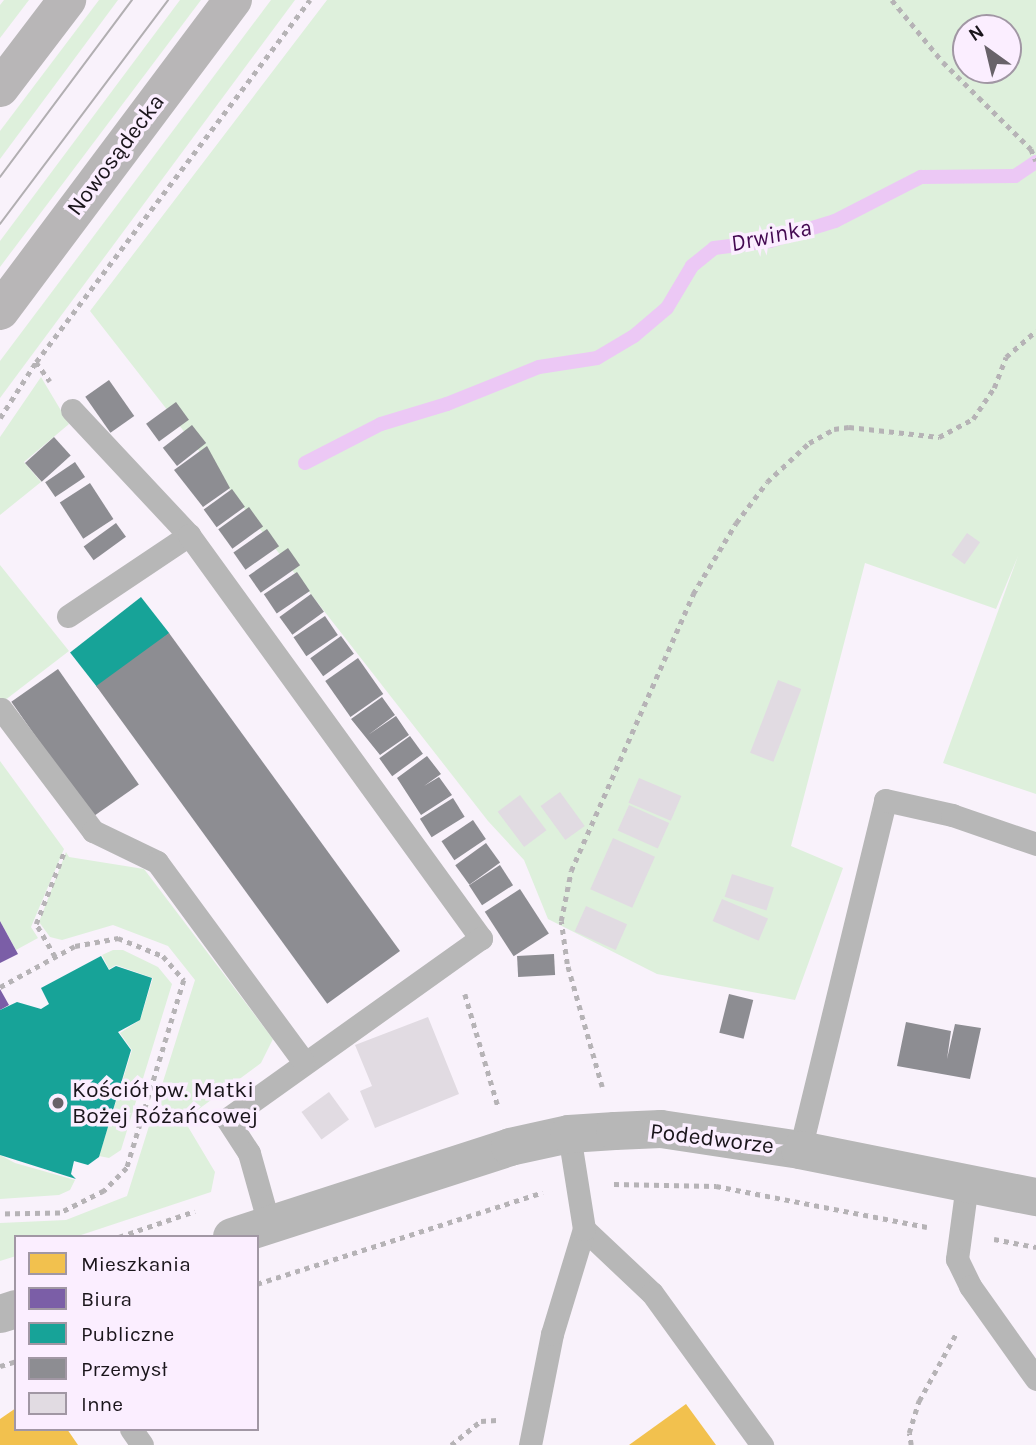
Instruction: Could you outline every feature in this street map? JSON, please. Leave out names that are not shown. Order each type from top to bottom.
[{"type":"main road","points":[[0,88],[67,0]]},
{"type":"main road","name":"Nowosądecka","points":[[0,311],[233,0]]},
{"type":"street","name":"Podedworze","points":[[238,1235],[510,1147],[569,1134],[615,1131],[661,1129],[800,1150],[1036,1197]]},
{"type":"lane","points":[[72,410],[189,535],[481,938],[227,1119],[249,1153],[269,1224]]},
{"type":"lane","points":[[68,616],[189,535]]},
{"type":"lane","points":[[1,709],[93,831],[157,862],[304,1062]]},
{"type":"lane","points":[[800,1150],[885,800],[952,815],[1036,844]]},
{"type":"lane","points":[[530,1445],[552,1334],[584,1229],[569,1134]]},
{"type":"lane","points":[[967,1184],[957,1259],[970,1286],[1036,1379]]},
{"type":"lane","points":[[584,1229],[652,1293],[762,1445]]},
{"type":"path","points":[[0,418],[36,362],[310,0]]},
{"type":"path","points":[[892,0],[943,62],[1031,149],[1036,161]]},
{"type":"path","points":[[615,1131],[567,964],[561,921],[571,871],[693,594],[736,523],[767,482],[809,443],[834,429],[849,427],[939,437],[973,419],[994,388],[1006,357],[1036,331]]},
{"type":"path","points":[[55,957],[36,924],[79,812]]},
{"type":"path","points":[[0,987],[75,946],[118,938],[163,956],[184,981],[127,1168],[104,1191],[60,1213],[0,1214]]},
{"type":"path","points":[[455,959],[500,1114]]},
{"type":"path","points":[[259,1283],[576,1185],[645,1182],[716,1186],[1036,1247]]},
{"type":"path","points":[[911,1445],[909,1433],[919,1401],[960,1326]]},
{"type":"path","points":[[451,1445],[481,1421],[535,1417]]},
{"type":"green space","points":[[4,0],[29,0],[0,38],[0,5]]},
{"type":"green space","points":[[99,0],[118,0],[0,159],[0,131]]},
{"type":"green space","points":[[180,0],[201,0],[0,267],[0,241]]},
{"type":"green space","points":[[271,0],[295,0],[0,398],[0,361]]},
{"type":"green space","points":[[327,0],[1036,0],[1036,794],[943,763],[1018,556],[996,609],[865,563],[791,846],[843,868],[795,1000],[657,974],[548,919],[524,860],[488,821],[90,311]]},
{"type":"green space","points":[[41,377],[69,424],[24,462],[41,482],[0,515],[0,437]]},
{"type":"green space","points":[[0,565],[69,651],[0,704]]},
{"type":"green space","points":[[0,761],[64,849],[31,927],[38,938],[16,950],[0,921]]},
{"type":"green space","points":[[66,852],[69,857],[144,869],[273,1039],[261,1063],[184,1120],[215,1172],[211,1192],[81,1235],[14,1235],[14,1257],[0,1261],[0,1223],[66,1220],[127,1196],[195,980],[168,946],[113,925],[62,940],[50,937],[39,922]]},
{"type":"green space","points":[[113,950],[123,950],[158,967],[172,984],[121,1150],[109,1158],[99,1156],[132,1050],[120,1033],[140,1020],[153,978],[116,965],[109,969],[102,955]]},
{"type":"green space","points":[[0,1155],[15,1163],[75,1180],[70,1190],[59,1195],[0,1199]]},
{"type":"building: Mieszkania","points":[[686,1404],[716,1445],[629,1445]]},
{"type":"building: Mieszkania","points":[[14,1409],[14,1431],[68,1431],[78,1445],[0,1445],[0,1419]]},
{"type":"building: Biura","points":[[0,921],[18,954],[0,963]]},
{"type":"building: Biura","points":[[0,989],[9,1005],[0,1010]]},
{"type":"building: Publiczne","points":[[141,597],[169,633],[98,689],[70,652]]},
{"type":"building: Publiczne","name":"Kościół pw. Matki Bożej Różańcowej","points":[[101,956],[109,970],[116,966],[152,978],[140,1020],[118,1032],[131,1050],[99,1157],[88,1165],[74,1161],[71,1174],[76,1179],[0,1155],[0,1010],[17,1002],[41,1009],[49,1004],[41,988]]},
{"type":"building: Przemysł","points":[[109,380],[134,416],[110,433],[85,397]]},
{"type":"building: Przemysł","points":[[176,402],[189,420],[159,442],[146,424]]},
{"type":"building: Przemysł","points":[[192,425],[206,443],[177,466],[163,448]]},
{"type":"building: Przemysł","points":[[54,437],[71,456],[42,482],[25,463]]},
{"type":"building: Przemysł","points":[[207,446],[230,488],[203,507],[174,470]]},
{"type":"building: Przemysł","points":[[75,462],[85,477],[55,497],[45,482]]},
{"type":"building: Przemysł","points":[[90,483],[113,519],[83,539],[60,503]]},
{"type":"building: Przemysł","points":[[232,489],[245,507],[217,527],[204,510]]},
{"type":"building: Przemysł","points":[[249,507],[263,526],[232,549],[218,529]]},
{"type":"building: Przemysł","points":[[116,523],[126,537],[94,560],[84,547]]},
{"type":"building: Przemysł","points":[[267,529],[279,546],[245,570],[233,553]]},
{"type":"building: Przemysł","points":[[288,548],[300,565],[261,593],[249,576]]},
{"type":"building: Przemysł","points":[[297,572],[310,591],[277,613],[264,594]]},
{"type":"building: Przemysł","points":[[311,594],[324,612],[292,635],[279,617]]},
{"type":"building: Przemysł","points":[[325,616],[338,635],[306,656],[293,637]]},
{"type":"building: Przemysł","points":[[169,633],[400,951],[327,1004],[96,686]]},
{"type":"building: Przemysł","points":[[341,636],[354,654],[323,676],[310,658]]},
{"type":"building: Przemysł","points":[[358,658],[383,694],[350,717],[325,681]]},
{"type":"building: Przemysł","points":[[58,669],[139,785],[92,817],[11,702]]},
{"type":"building: Przemysł","points":[[382,697],[395,715],[368,735],[396,716],[409,735],[380,755],[351,719]]},
{"type":"building: Przemysł","points":[[410,736],[423,754],[392,776],[379,758]]},
{"type":"building: Przemysł","points":[[427,756],[441,774],[424,786],[439,777],[452,795],[421,815],[397,778]]},
{"type":"building: Przemysł","points":[[453,798],[465,817],[432,837],[420,819]]},
{"type":"building: Przemysł","points":[[473,820],[486,839],[454,860],[441,841]]},
{"type":"building: Przemysł","points":[[486,843],[500,862],[469,885],[455,865]]},
{"type":"building: Przemysł","points":[[500,865],[513,885],[482,905],[469,885]]},
{"type":"building: Przemysł","points":[[520,889],[549,933],[514,956],[485,912]]},
{"type":"building: Przemysł","points":[[554,954],[555,975],[518,977],[517,956]]},
{"type":"building: Przemysł","points":[[729,994],[753,1000],[744,1039],[719,1033]]},
{"type":"building: Przemysł","points":[[906,1022],[951,1031],[947,1059],[955,1024],[981,1028],[970,1079],[897,1066]]},
{"type":"building: Inne","points":[[967,533],[980,542],[965,564],[952,555]]},
{"type":"building: Inne","points":[[778,680],[801,689],[773,762],[750,753]]},
{"type":"building: Inne","points":[[639,778],[681,796],[671,821],[628,803]]},
{"type":"building: Inne","points":[[560,792],[585,826],[565,840],[541,806]]},
{"type":"building: Inne","points":[[520,795],[546,830],[524,847],[498,812]]},
{"type":"building: Inne","points":[[629,805],[669,823],[658,848],[618,831]]},
{"type":"building: Inne","points":[[613,838],[655,857],[632,908],[590,889]]},
{"type":"building: Inne","points":[[732,874],[774,888],[766,910],[725,897]]},
{"type":"building: Inne","points":[[722,899],[768,919],[759,941],[713,921]]},
{"type":"building: Inne","points":[[586,906],[627,924],[616,950],[575,932]]},
{"type":"building: Inne","points":[[428,1017],[459,1094],[375,1128],[360,1091],[372,1086],[355,1045]]},
{"type":"building: Inne","points":[[329,1092],[349,1120],[321,1139],[301,1112]]},
{"type":"waterway","name":"Drwinka","points":[[305,463],[381,424],[447,404],[539,367],[597,358],[634,336],[667,308],[692,266],[714,248],[770,241],[835,221],[921,177],[1015,176],[1036,162]]},
{"type":"tram line","points":[[0,177],[132,0]]},
{"type":"tram line","points":[[0,224],[168,0]]},
{"type":"place","name":"Kościół pw. Matki Bożej Różańcowej","points":[[58,1103]]}]
